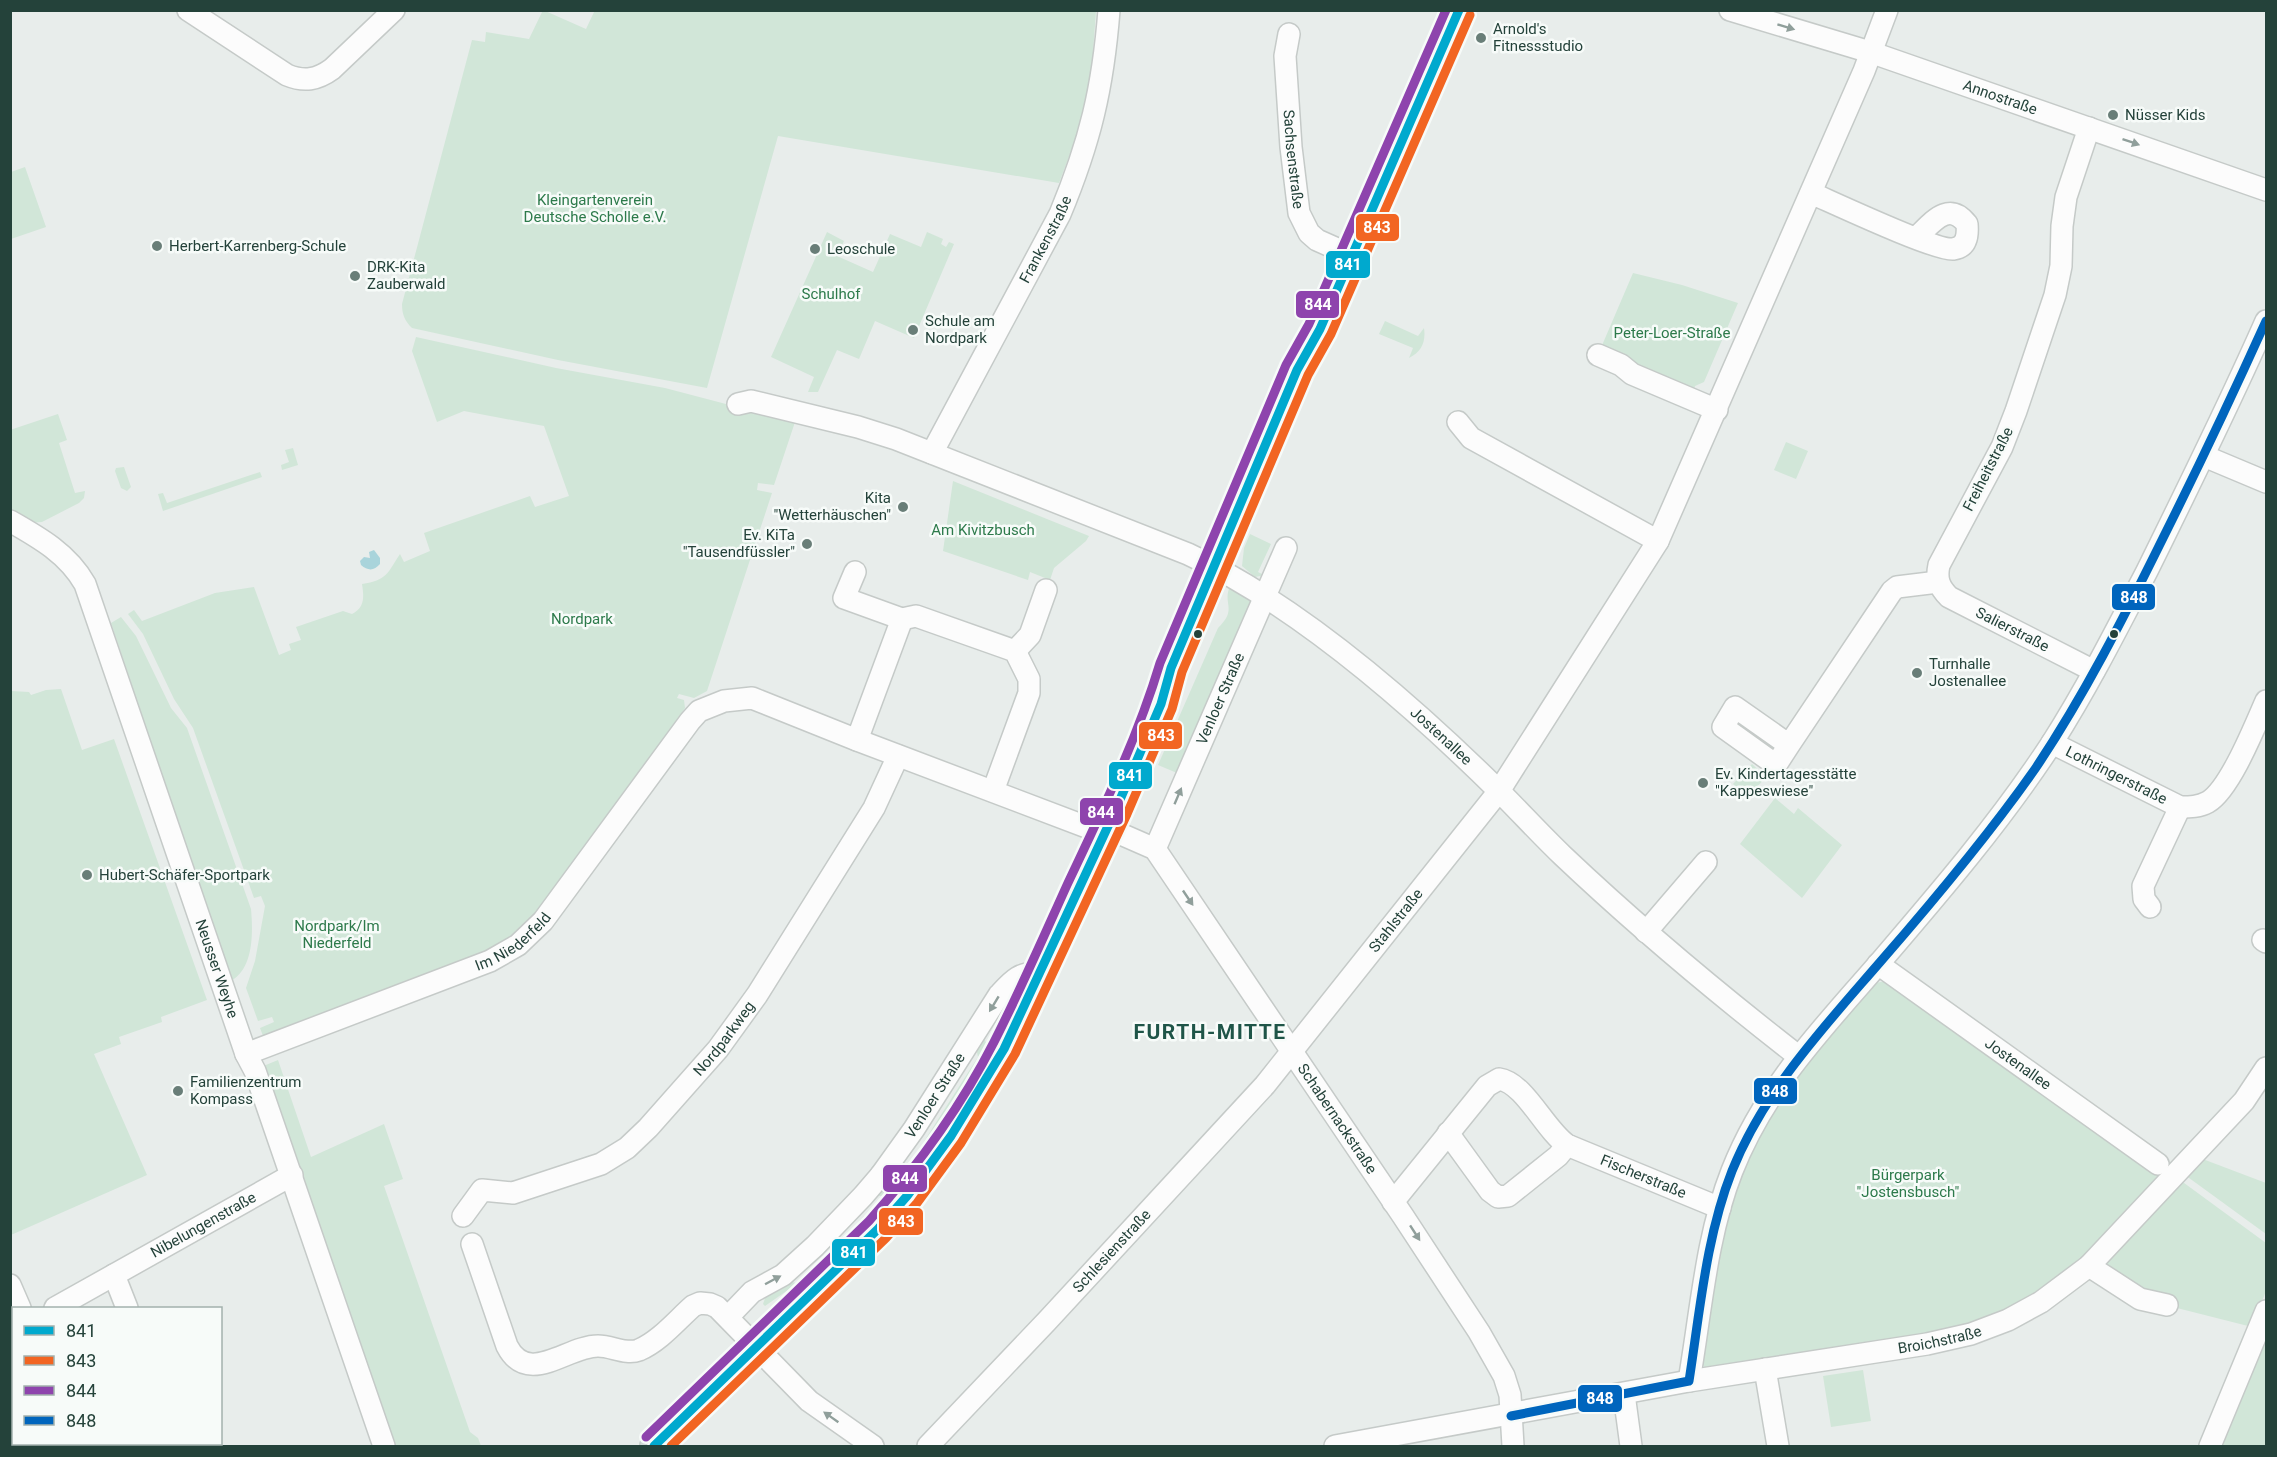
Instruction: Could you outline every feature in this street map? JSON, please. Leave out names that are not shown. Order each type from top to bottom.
[{"type":"main road","points":[[654,1446],[878,1229],[907,1196],[951,1136],[1005,1049],[1106,831],[1161,704],[1171,668],[1297,370],[1320,329],[1353,256],[1459,10]]},
{"type":"street","points":[[188,10],[287,75],[310,80],[321,77],[332,69],[394,10]]},
{"type":"street","name":"Frankenstraße","points":[[932,453],[1056,222],[1075,177],[1097,104],[1103,72],[1109,10]]},
{"type":"street","points":[[1499,791],[1658,541],[1811,194],[1864,71],[1887,10]]},
{"type":"street","name":"Annostraße","points":[[1733,11],[1870,52],[2266,190]]},
{"type":"street","name":"Sachsenstraße","points":[[1289,34],[1285,56],[1291,147],[1299,213],[1309,233],[1317,240],[1353,256]]},
{"type":"street","name":"Freiheitstraße","points":[[1938,582],[1939,565],[2002,447],[2043,332],[2055,295],[2061,266],[2062,226],[2066,197],[2090,128]]},
{"type":"street","points":[[1811,194],[1916,238]]},
{"type":"street","points":[[1689,1382],[1710,1253],[1720,1208],[1732,1171],[1761,1111],[1798,1056],[1945,887],[1996,822],[2052,743],[2094,671],[2204,456],[2266,321]]},
{"type":"street","points":[[1598,355],[1621,364],[1632,374],[1717,410]]},
{"type":"street","points":[[738,404],[751,401],[867,430],[932,453],[1188,554],[1214,567]]},
{"type":"street","points":[[1458,422],[1471,438],[1658,541]]},
{"type":"street","points":[[2204,456],[2266,482]]},
{"type":"street","name":"Neusser Weyhe","points":[[10,521],[60,552],[86,584],[246,1054],[255,1071],[292,1175],[384,1446]]},
{"type":"street","name":"Venloer Straße","points":[[1155,849],[1286,548]]},
{"type":"street","name":"Jostenallee","points":[[1214,567],[1264,597],[1341,652],[1409,708],[1646,932],[1798,1056]]},
{"type":"street","points":[[855,572],[844,598],[902,619],[916,616],[1015,651],[1029,679],[1029,693],[993,791]]},
{"type":"street","points":[[1789,746],[1892,591],[1897,587],[1938,582]]},
{"type":"street","name":"Salierstraße","points":[[1938,582],[1949,597],[2094,671]]},
{"type":"street","points":[[1015,651],[1030,635],[1046,590]]},
{"type":"street","points":[[902,619],[857,740],[1155,849]]},
{"type":"street","name":"Im Niederfeld","points":[[246,1054],[490,961],[518,945],[543,921],[699,711],[724,700],[752,698],[857,740]]},
{"type":"street","name":"Lothringerstraße","points":[[2052,743],[2180,807],[2194,807],[2207,803],[2226,783],[2266,701]]},
{"type":"street","name":"Nordparkweg","points":[[463,1216],[482,1190],[513,1193],[601,1164],[627,1148],[648,1128],[718,1049],[757,995],[873,808],[898,756]]},
{"type":"street","name":"Stahlstraße","points":[[1293,1052],[1499,791]]},
{"type":"street","name":"Lothringerstraße","points":[[2150,907],[2144,899],[2143,886],[2180,807]]},
{"type":"street","name":"Schabernackstraße","points":[[1155,849],[1394,1202],[1479,1332],[1504,1376],[1510,1395],[1513,1446]]},
{"type":"street","points":[[1646,932],[1706,862]]},
{"type":"street","name":"Jostenallee","points":[[1878,964],[2158,1164]]},
{"type":"street","name":"Venloer Straße","points":[[728,1317],[752,1292],[783,1275],[863,1197],[914,1129],[999,995],[1014,979],[1026,972],[1039,973]]},
{"type":"street","name":"Schlesienstraße","points":[[928,1446],[1206,1150],[1293,1052]]},
{"type":"street","name":"Broichstraße","points":[[1335,1446],[1689,1382],[1927,1344],[1971,1334],[2008,1320],[2042,1302],[2090,1266],[2244,1101],[2266,1068]]},
{"type":"street","name":"Fischerstraße","points":[[1394,1202],[1487,1086],[1499,1079],[1514,1084],[1557,1138],[1567,1144],[1720,1208]]},
{"type":"street","points":[[1448,1133],[1490,1191],[1498,1197],[1508,1196],[1558,1155],[1567,1144]]},
{"type":"street","name":"Nibelungenstraße","points":[[57,1307],[292,1175]]},
{"type":"street","points":[[881,1175],[907,1196]]},
{"type":"street","points":[[472,1244],[507,1346],[511,1354],[526,1365],[535,1366],[591,1347],[636,1351],[655,1340],[693,1306],[700,1303],[710,1304],[728,1317],[809,1401],[873,1446]]},
{"type":"street","points":[[2090,1266],[2140,1299],[2167,1305]]},
{"type":"street","points":[[114,1275],[127,1307]]},
{"type":"street","points":[[10,1285],[20,1307]]},
{"type":"street","points":[[2210,1446],[2266,1311]]},
{"type":"street","points":[[1765,1369],[1778,1446]]},
{"type":"street","points":[[1624,1394],[1631,1446]]},
{"type":"green space","name":"Kleingartenverein Deutsche Scholle e.V.","points":[[543,10],[586,29],[595,10],[1096,11],[1091,81],[1084,117],[1059,183],[778,136],[707,388],[558,360],[412,328],[404,318],[402,304],[472,40],[485,42],[486,32],[529,39]]},
{"type":"green space","points":[[25,167],[46,227],[11,239],[11,172]]},
{"type":"green space","name":"Schulhof","points":[[827,232],[844,241],[837,256],[873,272],[890,234],[921,247],[927,232],[943,239],[941,244],[946,247],[949,242],[954,244],[914,338],[875,321],[859,359],[837,350],[818,392],[808,392],[814,377],[771,357]]},
{"type":"green space","name":"Peter-Loer-Straße","points":[[1633,273],[1682,285],[1738,303],[1704,382],[1695,386],[1692,395],[1600,350]]},
{"type":"green space","points":[[1385,321],[1418,336],[1424,328],[1424,342],[1417,353],[1409,358],[1413,348],[1379,334]]},
{"type":"green space","name":"Nordpark","points":[[416,337],[556,368],[665,388],[795,422],[774,485],[758,483],[757,490],[772,493],[707,691],[694,698],[679,694],[677,698],[684,700],[685,708],[536,918],[485,957],[265,1041],[260,1028],[274,1022],[272,1017],[258,1021],[246,988],[255,961],[265,906],[261,896],[254,898],[193,728],[174,699],[143,634],[128,614],[134,610],[142,621],[215,593],[254,587],[279,655],[291,650],[289,644],[301,640],[296,627],[343,611],[352,614],[356,611],[363,601],[362,584],[386,575],[400,554],[404,562],[430,551],[424,533],[530,496],[535,507],[569,496],[544,426],[464,411],[437,422],[412,351]]},
{"type":"green space","points":[[58,414],[67,440],[59,443],[75,493],[85,491],[84,498],[79,503],[42,522],[29,523],[11,511],[10,430]]},
{"type":"green space","points":[[1786,442],[1808,451],[1796,479],[1774,470]]},
{"type":"green space","points":[[293,448],[298,465],[282,470],[281,465],[289,462],[285,450]]},
{"type":"green space","points":[[124,467],[131,487],[127,491],[121,488],[115,471],[116,468]]},
{"type":"green space","points":[[260,472],[262,477],[163,511],[158,494],[163,493],[167,503]]},
{"type":"green space","name":"Am Kivitzbusch","points":[[953,481],[1089,536],[1054,568],[1050,580],[1030,572],[1028,580],[943,551]]},
{"type":"green space","points":[[1250,534],[1271,544],[1258,572],[1268,577],[1267,580],[1260,576],[1255,577],[1242,566],[1244,548]]},
{"type":"green space","points":[[1230,586],[1254,598],[1177,773],[1158,765],[1218,628],[1227,616]]},
{"type":"green space","points":[[121,617],[136,636],[171,708],[187,728],[251,909],[252,938],[248,959],[239,975],[231,981],[111,623]]},
{"type":"green space","name":"Hubert-Schäfer-Sportpark","points":[[61,689],[82,750],[114,739],[207,1000],[161,1017],[162,1022],[119,1037],[121,1044],[94,1054],[147,1175],[11,1235],[11,691],[29,692],[31,695],[46,690]]},
{"type":"green space","points":[[1752,764],[1766,777],[1748,797],[1733,784]]},
{"type":"green space","points":[[1775,798],[1794,814],[1798,808],[1842,845],[1802,898],[1740,844]]},
{"type":"green space","name":"Bürgerpark \"Jostensbusch\"","points":[[1892,980],[2167,1176],[2082,1266],[2040,1296],[1969,1328],[1710,1371],[1704,1367],[1701,1360],[1718,1255],[1728,1211],[1753,1145],[1787,1085],[1875,983]]},
{"type":"green space","points":[[980,1037],[985,1040],[987,1046],[961,1093],[919,1156],[914,1157],[978,1057],[975,1043]]},
{"type":"green space","points":[[278,1060],[311,1157],[384,1124],[403,1179],[384,1186],[470,1432],[478,1438],[481,1446],[393,1446],[261,1067]]},
{"type":"green space","points":[[2200,1158],[2266,1183],[2266,1234],[2185,1175]]},
{"type":"green space","points":[[2180,1180],[2266,1243],[2266,1291],[2252,1327],[2173,1307],[2145,1296],[2102,1266]]},
{"type":"green space","points":[[882,1187],[892,1191],[869,1217],[822,1261],[821,1259],[883,1197],[874,1194]]},
{"type":"green space","points":[[783,1281],[798,1283],[765,1306],[763,1304],[769,1287]]},
{"type":"green space","points":[[2266,1331],[2266,1446],[2218,1446]]},
{"type":"green space","points":[[1863,1370],[1871,1421],[1831,1427],[1823,1376]]},
{"type":"water","points":[[374,550],[380,558],[380,564],[373,569],[361,565],[360,561],[364,557],[370,558],[369,552]]},
{"type":"transit line","name":"844","points":[[646,1437],[869,1221],[904,1180],[937,1135],[981,1066],[1004,1023],[1118,776],[1141,720],[1160,663],[1286,365],[1309,324],[1446,10]]},
{"type":"transit line","name":"841","points":[[654,1446],[878,1229],[907,1196],[951,1136],[1004,1049],[1116,809],[1161,704],[1171,668],[1297,370],[1320,329],[1459,10]]},
{"type":"transit line","name":"843","points":[[671,1446],[886,1238],[917,1203],[961,1143],[1015,1054],[1127,814],[1172,709],[1182,672],[1308,375],[1331,334],[1470,15]]},
{"type":"transit line","name":"848","points":[[1689,1381],[1705,1274],[1716,1222],[1732,1171],[1761,1113],[1818,1034],[1961,867],[1999,819],[2053,741],[2087,685],[2133,597],[2203,457],[2266,321]]},
{"type":"transit line","name":"848","points":[[1511,1416],[1689,1381]]},
{"type":"place","name":"Arnold's Fitnessstudio","points":[[1481,38]]},
{"type":"place","name":"Nüsser Kids","points":[[2113,115]]},
{"type":"place","name":"Herbert-Karrenberg-Schule","points":[[157,246]]},
{"type":"place","name":"Leoschule","points":[[815,249]]},
{"type":"place","name":"DRK-Kita Zauberwald","points":[[355,276]]},
{"type":"place","name":"Schule am Nordpark","points":[[913,330]]},
{"type":"place","name":"Kita \"Wetterhäuschen\"","points":[[903,507]]},
{"type":"place","name":"Ev. KiTa \"Tausendfüssler\"","points":[[807,544]]},
{"type":"place","name":"Turnhalle Jostenallee","points":[[1917,673]]},
{"type":"place","name":"Ev. Kindertagesstätte \"Kappeswiese\"","points":[[1703,783]]},
{"type":"place","name":"Hubert-Schäfer-Sportpark","points":[[87,875]]},
{"type":"place","name":"Familienzentrum Kompass","points":[[178,1091]]},
{"type":"district","name":"FURTH-MITTE","points":[[1210,1032]]},
{"type":"park label","name":"Nordpark/Im Niederfeld","points":[[337,934]]}]
